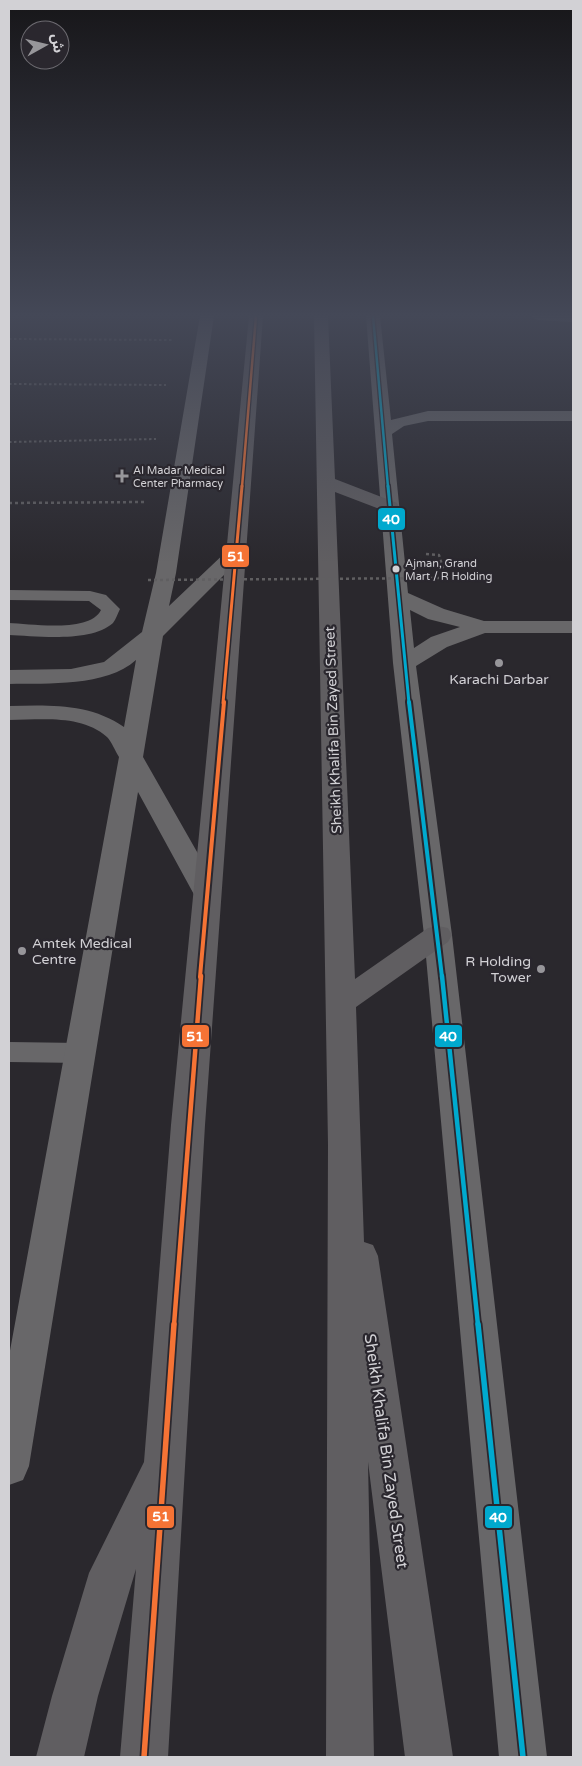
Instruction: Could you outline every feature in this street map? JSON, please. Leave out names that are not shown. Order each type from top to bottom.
[{"type":"main road","points":[[144,1757],[207,894],[249,398]]},
{"type":"main road","name":"Sheikh Khalifa Bin Zayed Street","points":[[323,398],[345,1144],[350,1757]]},
{"type":"main road","points":[[326,482],[390,507]]},
{"type":"main road","points":[[340,1004],[438,935]]},
{"type":"main road","name":"Sheikh Khalifa Bin Zayed Street","points":[[345,1144],[429,1757]]},
{"type":"main road","points":[[60,1757],[75,1696],[111,1573],[164,1463]]},
{"type":"street","points":[[9,1466],[152,634],[166,573],[192,398]]},
{"type":"street","points":[[380,399],[389,406],[428,416]]},
{"type":"street","points":[[380,399],[404,663],[438,935],[523,1757]]},
{"type":"street","points":[[384,433],[391,425],[408,419],[428,416],[573,416]]},
{"type":"street","points":[[9,676],[71,676],[92,673],[111,666],[125,658],[152,634],[236,552]]},
{"type":"street","points":[[398,596],[436,614],[483,627],[573,627]]},
{"type":"street","points":[[404,663],[439,642],[483,627]]},
{"type":"street","points":[[9,713],[72,713],[92,717],[107,724],[118,734],[207,894]]},
{"type":"lane","points":[[9,595],[90,596],[100,599],[111,609],[110,615],[104,621],[83,629],[9,629]]},
{"type":"lane","points":[[9,1052],[81,1053]]},
{"type":"path","points":[[9,442],[186,438]]},
{"type":"path","points":[[9,502],[177,502]]},
{"type":"path","points":[[148,580],[446,578],[442,561]]},
{"type":"transit line","name":"51","points":[[144,1757],[188,1125],[249,398]]},
{"type":"transit line","name":"40","points":[[380,398],[404,663],[438,935],[523,1757]]},
{"type":"place","name":"Al Madar Medical Center Pharmacy","points":[[122,476]]},
{"type":"place","name":"Ajman, Grand Mart / R Holding","points":[[396,569]]},
{"type":"place","name":"Karachi Darbar","points":[[499,663]]},
{"type":"place","name":"Amtek Medical Centre","points":[[22,951]]},
{"type":"place","name":"R Holding Tower","points":[[541,969]]}]
